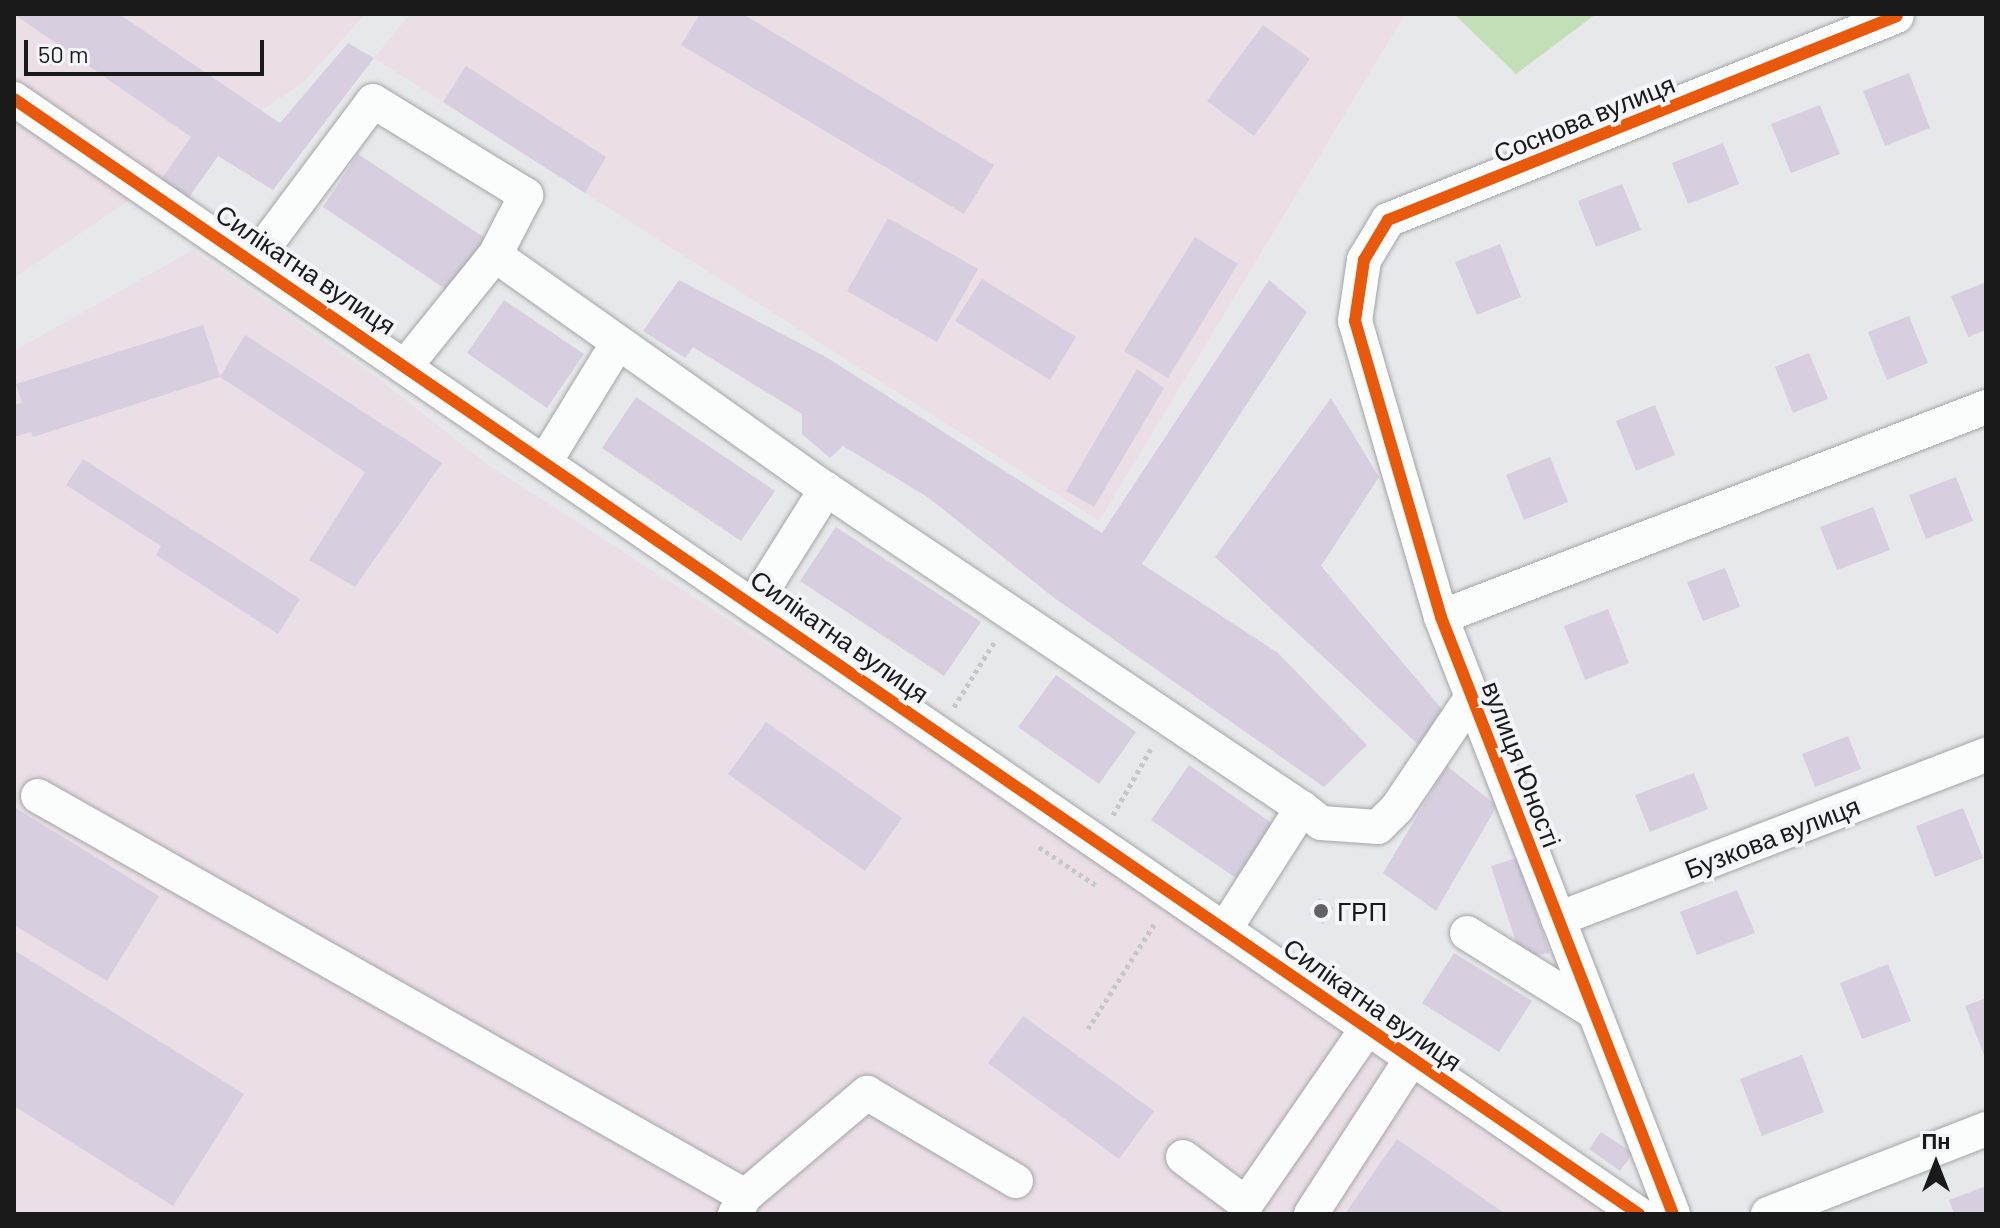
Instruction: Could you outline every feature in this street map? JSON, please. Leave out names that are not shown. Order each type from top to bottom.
[{"type":"street","name":"Соснова вулиця","points":[[1355,321],[1364,260],[1388,220],[1897,16]]},
{"type":"street","name":"Силікатна вулиця","points":[[14,99],[255,259],[1639,1214]]},
{"type":"street","points":[[255,259],[373,101],[526,195],[495,255],[407,364]]},
{"type":"street","points":[[495,255],[826,489],[1321,823],[1378,827],[1397,808],[1472,697]]},
{"type":"street","name":"вулиця Юності","points":[[1355,321],[1441,617],[1673,1214]]},
{"type":"street","points":[[546,460],[617,344]]},
{"type":"street","points":[[1441,617],[1986,407]]},
{"type":"street","points":[[754,604],[826,489]]},
{"type":"street","name":"Бузкова вулиця","points":[[1558,919],[1986,755]]},
{"type":"street","points":[[38,796],[740,1205],[867,1093],[1016,1181]]},
{"type":"street","points":[[1225,929],[1302,808]]},
{"type":"street","points":[[1467,933],[1594,1012]]},
{"type":"street","points":[[1183,1157],[1246,1204],[1368,1027]]},
{"type":"street","points":[[1311,1214],[1412,1058]]},
{"type":"street","points":[[1768,1214],[1986,1129]]},
{"type":"path","points":[[939,732],[1012,613]]},
{"type":"path","points":[[1098,841],[1169,719]]},
{"type":"path","points":[[1088,1029],[1154,924]]},
{"type":"shaded area","points":[[14,14],[365,14],[305,81],[14,278]]},
{"type":"shaded area","points":[[410,14],[1405,14],[1099,521],[374,58]]},
{"type":"shaded area","points":[[193,250],[379,379],[487,464],[1088,851],[1611,1214],[14,1214],[14,351]]},
{"type":"green space","points":[[1454,14],[1596,14],[1516,74]]},
{"type":"building","points":[[14,14],[119,14],[280,123],[348,43],[374,58],[273,190],[218,156],[185,203],[158,184],[191,137]]},
{"type":"building","points":[[700,14],[743,14],[994,165],[964,214],[681,45]]},
{"type":"building","points":[[1263,25],[1310,59],[1254,136],[1207,101]]},
{"type":"building","points":[[466,66],[606,157],[585,193],[443,102]]},
{"type":"building","points":[[1909,73],[1930,128],[1885,146],[1863,91]]},
{"type":"building","points":[[1820,105],[1840,154],[1791,173],[1771,124]]},
{"type":"building","points":[[1723,143],[1739,184],[1688,204],[1672,163]]},
{"type":"building","points":[[358,154],[485,238],[450,292],[323,207]]},
{"type":"building","points":[[1622,184],[1641,230],[1596,247],[1578,201]]},
{"type":"building","points":[[888,218],[978,269],[937,342],[847,291]]},
{"type":"building","points":[[1195,237],[1238,264],[1168,378],[1124,351]]},
{"type":"building","points":[[1500,244],[1521,297],[1477,315],[1455,262]]},
{"type":"building","points":[[982,279],[1076,337],[1050,380],[955,321]]},
{"type":"building","points":[[679,280],[826,357],[1102,533],[1269,280],[1307,312],[1142,564],[1278,653],[1367,745],[1324,787],[1053,597],[929,498],[843,446],[830,458],[802,434],[802,414],[693,347],[685,358],[643,331]]},
{"type":"building","points":[[1986,282],[1986,330],[1968,337],[1951,296]]},
{"type":"building","points":[[504,300],[584,354],[547,408],[467,353]]},
{"type":"building","points":[[1909,316],[1928,363],[1887,380],[1868,332]]},
{"type":"building","points":[[203,325],[220,377],[33,437],[31,432],[14,437],[14,405],[22,403],[16,384]]},
{"type":"building","points":[[245,335],[442,463],[355,587],[309,560],[365,472],[220,377]]},
{"type":"building","points":[[1809,353],[1828,399],[1793,413],[1775,367]]},
{"type":"building","points":[[1137,369],[1164,388],[1094,507],[1066,491]]},
{"type":"building","points":[[636,397],[775,491],[741,541],[602,448]]},
{"type":"building","points":[[1331,398],[1379,477],[1321,566],[1452,721],[1423,749],[1215,557]]},
{"type":"building","points":[[1655,405],[1675,455],[1636,471],[1616,421]]},
{"type":"building","points":[[1550,457],[1568,502],[1524,520],[1506,475]]},
{"type":"building","points":[[83,459],[300,599],[278,634],[156,555],[161,546],[66,485]]},
{"type":"building","points":[[1956,477],[1973,521],[1926,539],[1909,495]]},
{"type":"building","points":[[1873,507],[1890,550],[1837,570],[1820,527]]},
{"type":"building","points":[[836,527],[981,622],[944,676],[800,581]]},
{"type":"building","points":[[1725,568],[1740,607],[1703,621],[1687,582]]},
{"type":"building","points":[[1608,609],[1629,663],[1585,680],[1564,626]]},
{"type":"building","points":[[1056,675],[1136,732],[1099,784],[1018,727]]},
{"type":"building","points":[[766,722],[902,818],[865,871],[728,774]]},
{"type":"building","points":[[1848,736],[1861,769],[1815,787],[1802,754]]},
{"type":"building","points":[[1189,765],[1273,824],[1236,878],[1151,820]]},
{"type":"building","points":[[1447,766],[1497,806],[1436,911],[1383,873]]},
{"type":"building","points":[[1694,773],[1708,809],[1650,832],[1635,795]]},
{"type":"building","points":[[14,807],[159,896],[107,981],[14,925]]},
{"type":"building","points":[[1963,808],[1983,858],[1935,877],[1916,826]]},
{"type":"building","points":[[1517,858],[1550,953],[1521,957],[1491,866]]},
{"type":"building","points":[[1737,890],[1755,933],[1697,955],[1680,912]]},
{"type":"building","name":"ГРП","points":[[1319,898],[1334,908],[1323,924],[1309,914]]},
{"type":"building","points":[[14,950],[244,1094],[173,1206],[14,1106]]},
{"type":"building","points":[[1454,953],[1532,1001],[1499,1052],[1422,1003]]},
{"type":"building","points":[[1888,964],[1911,1021],[1862,1039],[1840,983]]},
{"type":"building","points":[[1986,998],[1986,1060],[1965,1006]]},
{"type":"building","points":[[1023,1016],[1154,1111],[1119,1159],[988,1063]]},
{"type":"building","points":[[1802,1055],[1824,1112],[1762,1136],[1740,1079]]},
{"type":"building","points":[[1601,1132],[1633,1153],[1620,1171],[1589,1149]]},
{"type":"building","points":[[1397,1139],[1506,1214],[1345,1214]]},
{"type":"building","points":[[1986,1186],[1986,1214],[1954,1214],[1949,1200]]},
{"type":"cycle path","points":[[1673,1214],[1441,617],[1355,321],[1364,260],[1388,220],[1897,16]]},
{"type":"cycle path","points":[[14,99],[1639,1214]]},
{"type":"place","name":"ГРП","points":[[1321,911]]}]
